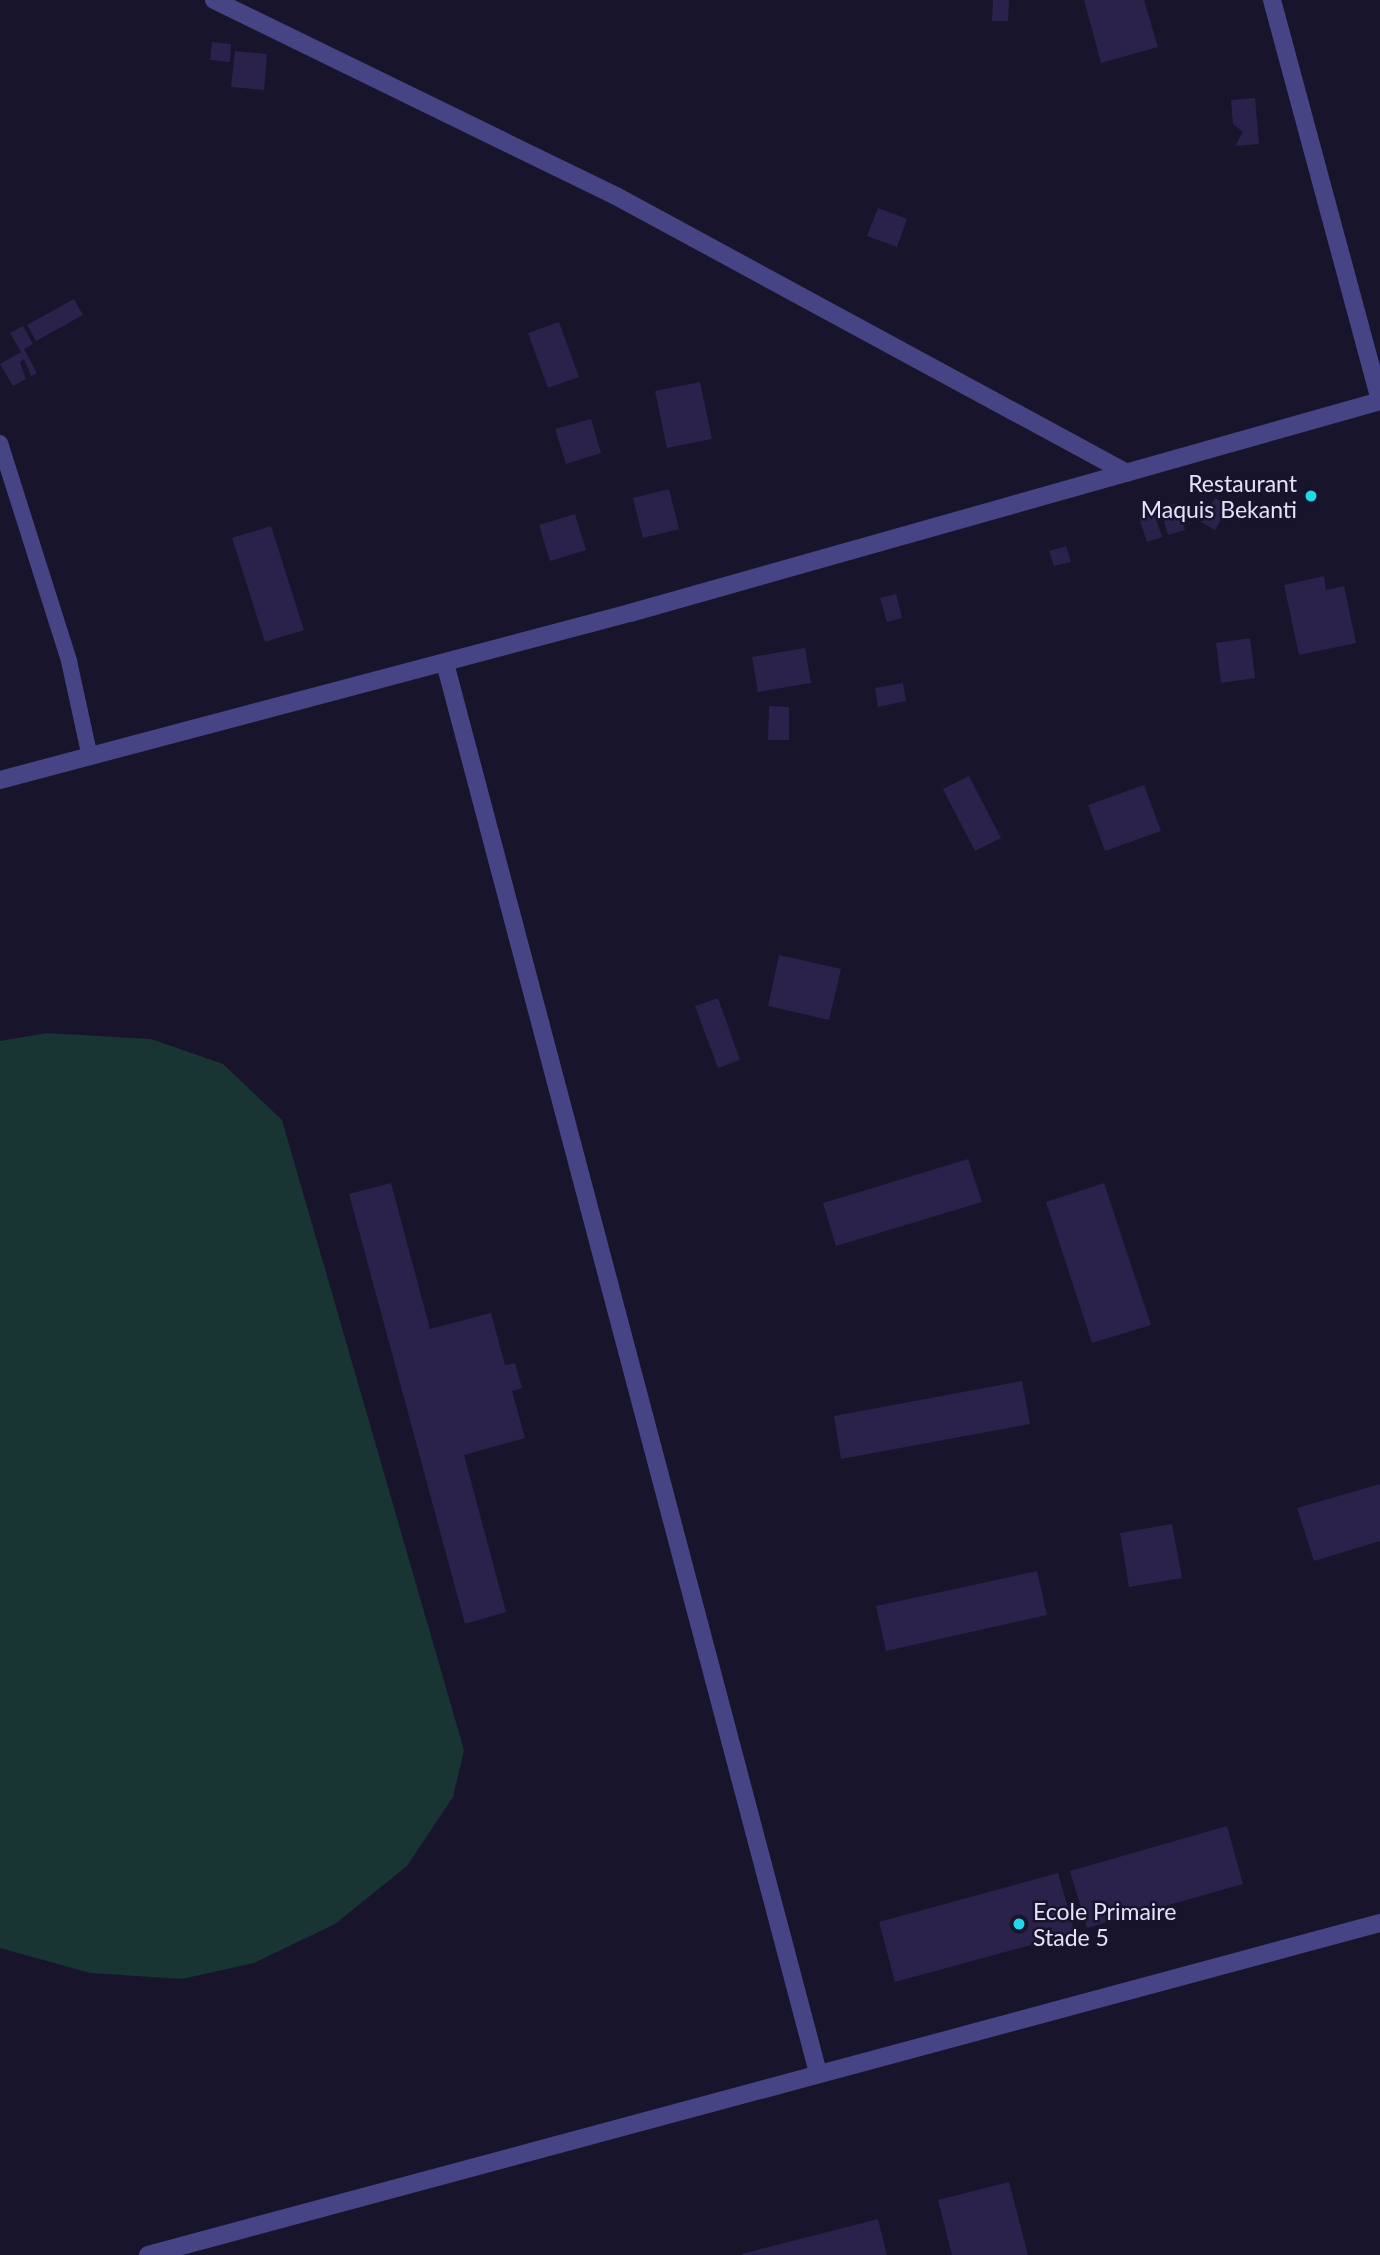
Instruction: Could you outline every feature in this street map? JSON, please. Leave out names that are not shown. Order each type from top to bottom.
[{"type":"street","points":[[214,0],[617,196],[1127,473]]},
{"type":"street","points":[[0,779],[445,663],[1380,401],[1272,0]]},
{"type":"street","points":[[445,663],[817,2073]]},
{"type":"street","points":[[148,2255],[1380,1923]]},
{"type":"lane","points":[[0,443],[69,661],[90,757]]},
{"type":"green space","points":[[47,1033],[151,1039],[223,1064],[282,1120],[464,1750],[453,1797],[407,1866],[335,1924],[254,1963],[182,1979],[90,1973],[0,1948],[0,1041]]},
{"type":"building","points":[[993,0],[1009,0],[1008,21],[992,21]]},
{"type":"building","points":[[1084,0],[1144,0],[1158,47],[1101,63]]},
{"type":"building","points":[[212,42],[231,44],[230,62],[210,60]]},
{"type":"building","points":[[235,51],[267,54],[264,90],[231,87]]},
{"type":"building","points":[[1255,98],[1259,144],[1235,146],[1243,132],[1233,124],[1231,100]]},
{"type":"building","points":[[878,208],[907,219],[897,247],[867,236]]},
{"type":"building","points":[[74,299],[83,315],[36,341],[27,325]]},
{"type":"building","points":[[559,322],[579,377],[548,388],[528,333]]},
{"type":"building","points":[[23,326],[33,344],[24,349],[37,373],[31,376],[24,359],[20,362],[26,379],[13,386],[0,364],[21,352],[10,333]]},
{"type":"building","points":[[700,382],[712,439],[667,448],[655,391]]},
{"type":"building","points":[[591,419],[601,453],[566,464],[555,429]]},
{"type":"building","points":[[669,489],[679,529],[643,538],[633,498]]},
{"type":"building","points":[[1215,498],[1229,506],[1215,530],[1201,522]]},
{"type":"building","points":[[1177,503],[1185,530],[1168,535],[1160,508]]},
{"type":"building","points":[[1154,513],[1162,537],[1147,542],[1139,518]]},
{"type":"building","points":[[575,514],[586,550],[550,561],[539,525]]},
{"type":"building","points":[[271,526],[304,630],[265,642],[232,538]]},
{"type":"building","points":[[1066,546],[1071,562],[1054,566],[1049,551]]},
{"type":"building","points":[[1324,576],[1326,590],[1344,586],[1356,643],[1299,655],[1284,585]]},
{"type":"building","points":[[896,594],[902,618],[887,622],[880,598]]},
{"type":"building","points":[[1250,638],[1255,678],[1221,683],[1216,643]]},
{"type":"building","points":[[805,648],[811,683],[758,692],[752,657]]},
{"type":"building","points":[[903,683],[906,701],[878,707],[875,688]]},
{"type":"building","points":[[769,706],[789,707],[789,740],[768,740]]},
{"type":"building","points":[[969,776],[1001,838],[975,851],[943,789]]},
{"type":"building","points":[[1144,785],[1161,831],[1105,851],[1088,805]]},
{"type":"building","points":[[779,955],[841,969],[829,1020],[768,1006]]},
{"type":"building","points":[[718,998],[740,1060],[718,1068],[695,1006]]},
{"type":"building","points":[[968,1159],[982,1202],[836,1246],[823,1203]]},
{"type":"building","points":[[391,1183],[430,1329],[491,1313],[505,1365],[515,1363],[522,1388],[512,1391],[525,1438],[464,1455],[506,1612],[465,1624],[349,1194]]},
{"type":"building","points":[[1104,1183],[1151,1325],[1092,1343],[1046,1202]]},
{"type":"building","points":[[1022,1381],[1030,1424],[841,1459],[834,1416]]},
{"type":"building","points":[[1380,1484],[1380,1541],[1314,1561],[1297,1508]]},
{"type":"building","points":[[1172,1524],[1182,1578],[1129,1587],[1120,1533]]},
{"type":"building","points":[[1037,1571],[1047,1615],[886,1651],[876,1606]]},
{"type":"building","points":[[1227,1826],[1243,1884],[1087,1928],[1070,1871]]},
{"type":"building","points":[[1058,1873],[1075,1933],[895,1982],[879,1922]]},
{"type":"building","points":[[1009,2182],[1028,2255],[952,2255],[938,2200]]},
{"type":"building","points":[[878,2219],[887,2255],[742,2255],[742,2254]]},
{"type":"place","name":"Restaurant Maquis Bekanti","points":[[1311,496]]},
{"type":"place","name":"Ecole Primaire Stade 5","points":[[1019,1924]]}]
